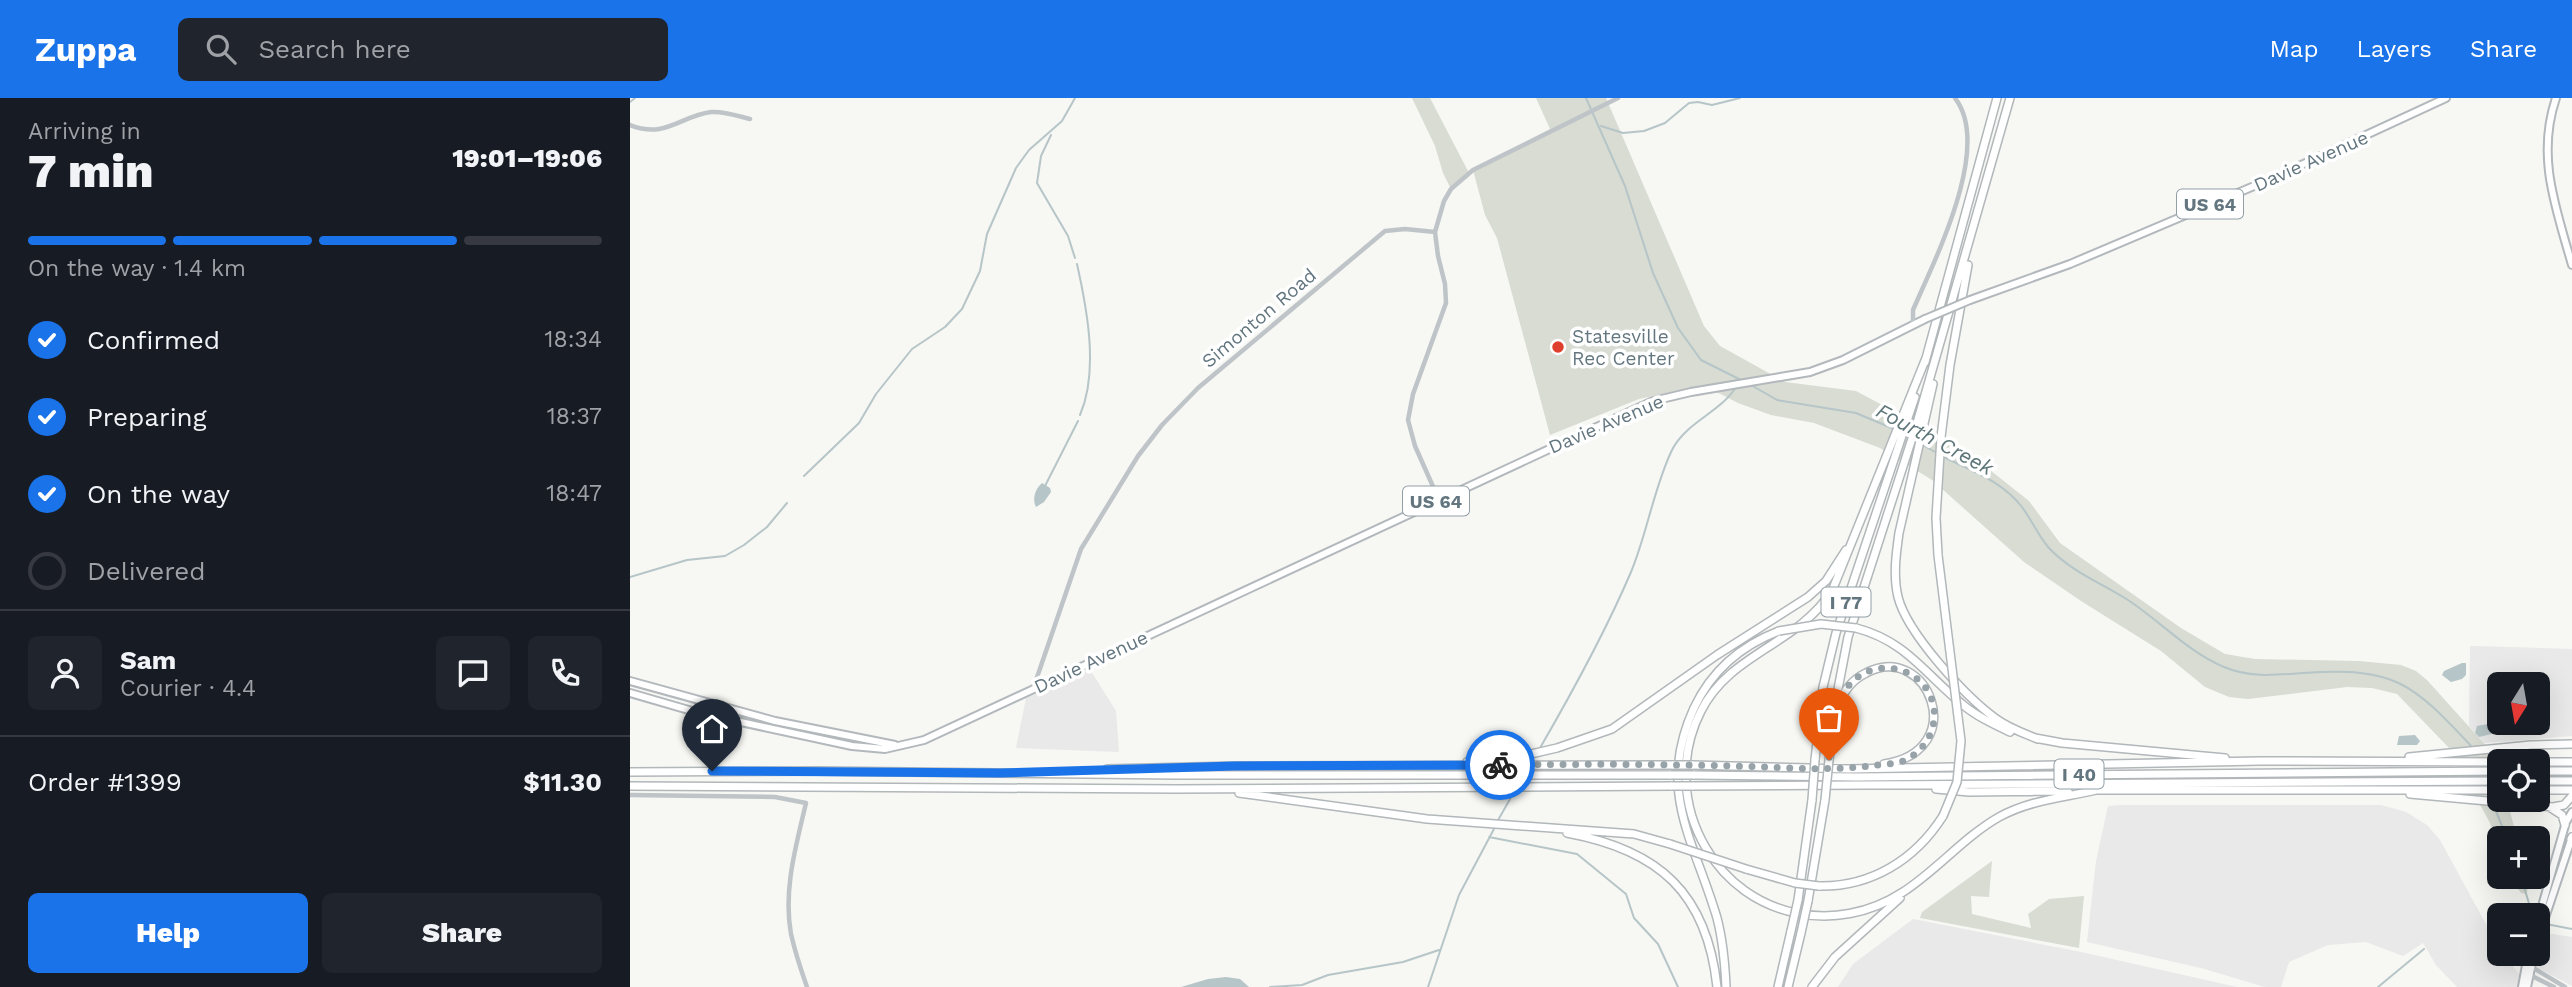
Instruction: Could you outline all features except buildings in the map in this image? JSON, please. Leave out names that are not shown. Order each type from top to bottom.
[{"type":"highway","points":[[1997,98],[1926,358],[1907,417],[1892,443],[1838,580],[1823,604],[1797,629],[1737,668],[1706,702],[1687,752],[1686,786],[1689,807],[1701,840],[1715,862],[1727,875],[1761,901],[1797,915],[1837,916],[1869,909],[1903,892],[2006,813],[2042,799],[2096,790]]},
{"type":"highway","name":"I 77","points":[[1788,987],[1808,901],[1848,637],[1906,455],[1921,425],[2010,98]]},
{"type":"highway","points":[[1176,789],[1251,793],[1388,814],[1634,834],[1795,883],[1819,886],[1861,881],[1907,858],[1927,838],[1943,816],[1957,782],[1961,741],[1938,555],[1936,517],[1941,438],[1950,365],[1974,228]]},
{"type":"highway","name":"I 77","points":[[1777,987],[1798,900],[1812,800],[1823,687],[1836,633],[1899,449],[1907,417]]},
{"type":"highway","points":[[1921,425],[1896,553],[1898,596],[1903,614],[1914,632],[1977,704],[2007,726],[2038,738]]},
{"type":"highway","points":[[1353,765],[1463,762],[1522,756],[1601,734],[1623,723],[1717,655],[1797,606],[1818,589],[1832,572],[1861,518]]},
{"type":"highway","points":[[1726,987],[1717,921],[1680,809],[1678,760],[1687,724],[1713,676],[1744,648],[1779,631],[1821,624],[1856,628],[1885,638],[1908,653],[1969,710],[2012,733],[2062,743],[2260,761]]},
{"type":"highway","points":[[1833,723],[1847,688],[1857,677],[1873,669],[1891,667],[1906,671],[1921,682],[1933,704],[1932,732],[1915,754],[1902,761],[1849,769]]},
{"type":"highway","points":[[2363,762],[2572,744]]},
{"type":"highway","points":[[1000,773],[1353,765],[1692,765],[1849,769],[2260,761],[2487,761]]},
{"type":"highway","points":[[2550,762],[2572,762]]},
{"type":"highway","name":"I 40","points":[[630,772],[1868,777],[2487,771]]},
{"type":"highway","points":[[2550,771],[2572,771]]},
{"type":"highway","points":[[2550,781],[2571,780]]},
{"type":"highway","name":"I 40","points":[[630,786],[1176,789],[2469,785],[2487,783]]},
{"type":"highway","points":[[1884,786],[1969,792],[2346,790],[2469,785],[2487,788]]},
{"type":"highway","points":[[2346,790],[2487,801]]},
{"type":"highway","points":[[2550,791],[2571,792],[2563,806],[2550,806]]},
{"type":"highway","points":[[2550,810],[2564,818],[2564,825]]},
{"type":"highway","points":[[1536,827],[1604,841],[1645,859],[1662,871],[1681,889],[1705,929],[1714,962],[1717,987]]},
{"type":"highway","points":[[1811,987],[1850,943],[1935,867]]},
{"type":"main road","name":"Davie Avenue","points":[[897,746],[932,737],[1653,401],[1810,372],[1834,363],[1925,319],[2070,264],[2356,141],[2446,98]]},
{"type":"main road","points":[[2556,98],[2547,138],[2547,170],[2552,198],[2572,265]]},
{"type":"main road","name":"US 64","points":[[630,681],[775,721],[897,746]]},
{"type":"main road","name":"US 64","points":[[630,692],[699,713],[844,744],[874,748],[897,746]]},
{"type":"main road","points":[[655,700],[664,699],[667,692]]},
{"type":"main road","points":[[2545,903],[2564,825],[2572,812]]},
{"type":"main road","points":[[2545,903],[2572,838]]},
{"type":"main road","points":[[2522,987],[2527,968]]},
{"type":"main road","points":[[2527,968],[2527,987]]},
{"type":"street","points":[[1439,500],[1415,446],[1408,420],[1413,394],[1446,303],[1446,284],[1435,232],[1444,201],[1462,178],[1473,170],[1618,98]]},
{"type":"street","points":[[1913,325],[1913,310],[1951,219],[1968,154],[1968,132],[1963,112],[1955,98]]},
{"type":"street","points":[[630,125],[644,129],[663,129],[715,112],[750,119]]},
{"type":"street","name":"Simonton Road","points":[[1032,690],[1080,549],[1120,483],[1162,425],[1185,400],[1248,344],[1385,231],[1405,229],[1435,232]]},
{"type":"street","points":[[630,795],[775,797],[806,803],[788,899],[791,934],[807,987]]},
{"type":"street","points":[[2527,968],[2554,987]]},
{"type":"street","points":[[2527,968],[2565,987]]},
{"type":"shaded area","points":[[1412,98],[1430,98],[1469,173],[1451,189],[1435,146]]},
{"type":"shaded area","points":[[1536,98],[1606,98],[1704,326],[1720,346],[1785,382],[1856,391],[1961,447],[2029,501],[2060,543],[2181,628],[2225,654],[2255,659],[2359,661],[2401,665],[2416,671],[2489,749],[2487,812],[2510,812],[2514,826],[2491,826],[2450,749],[2397,694],[2372,688],[2347,687],[2248,699],[2229,697],[2205,687],[2161,651],[2024,562],[1932,480],[1880,448],[1814,423],[1771,415],[1738,403],[1703,385],[1639,399],[1550,435],[1497,238],[1485,215],[1473,170],[1550,129]]},
{"type":"shaded area","points":[[1042,483],[1050,488],[1051,492],[1044,502],[1036,507],[1035,494]]},
{"type":"shaded area","points":[[2470,646],[2572,649],[2572,736],[2484,743],[2469,726]]},
{"type":"shaded area","points":[[2466,663],[2466,675],[2462,679],[2451,682],[2442,675],[2444,671]]},
{"type":"shaded area","points":[[1089,668],[1116,711],[1119,752],[1016,748],[1026,698]]},
{"type":"shaded area","points":[[2487,724],[2488,735],[2479,737],[2475,733],[2477,726]]},
{"type":"shaded area","points":[[2415,735],[2420,741],[2417,745],[2397,745],[2399,736]]},
{"type":"shaded area","points":[[2381,805],[2406,812],[2427,825],[2440,840],[2487,926],[2487,966],[2513,966],[2519,974],[2518,987],[2457,987],[2436,965],[2423,943],[2403,956],[2366,942],[2328,945],[2289,962],[2281,987],[2265,987],[2201,968],[2087,942],[2096,861],[2108,806]]},
{"type":"shaded area","points":[[1992,861],[1989,897],[1971,896],[1972,914],[2031,928],[2028,914],[2049,899],[2084,896],[2079,948],[1920,918],[1922,912]]},
{"type":"shaded area","points":[[2518,889],[2528,889],[2526,894]]},
{"type":"shaded area","points":[[1913,919],[2081,952],[2237,987],[1838,987],[1853,964]]},
{"type":"shaded area","points":[[2550,934],[2572,937],[2572,986],[2538,968],[2550,966]]},
{"type":"shaded area","points":[[1208,979],[1240,979],[1249,987],[1181,987]]},
{"type":"waterway","points":[[630,102],[635,98]]},
{"type":"waterway","points":[[804,476],[859,423],[876,394],[912,349],[945,327],[962,309],[980,271],[987,234],[1016,168],[1029,150],[1062,121],[1075,98]]},
{"type":"waterway","name":"Fourth Creek","points":[[1586,98],[1625,186],[1653,273],[1678,328],[1701,360],[1743,381]]},
{"type":"waterway","points":[[1601,126],[1623,133],[1644,131],[1665,123],[1689,103],[1712,105],[1740,98]]},
{"type":"waterway","points":[[1051,135],[1041,156],[1037,183],[1068,236],[1075,258]]},
{"type":"waterway","points":[[1077,264],[1087,320],[1090,360],[1086,398],[1080,415]]},
{"type":"waterway","name":"Fourth Creek","points":[[1751,385],[1777,400],[1856,413],[1894,429]]},
{"type":"waterway","points":[[1540,748],[1621,595],[1637,557],[1660,479],[1672,450],[1686,432],[1730,396],[1736,387]]},
{"type":"waterway","points":[[1045,486],[1078,421]]},
{"type":"waterway","name":"Fourth Creek","points":[[1921,444],[1937,453]]},
{"type":"waterway","name":"Fourth Creek","points":[[1942,456],[2005,490],[2022,507],[2044,542],[2057,555],[2076,570],[2140,608],[2186,645],[2211,661],[2253,674],[2334,672],[2381,677],[2416,694],[2473,748]]},
{"type":"waterway","points":[[630,577],[687,560],[725,556],[767,527],[787,503]]},
{"type":"waterway","points":[[1497,822],[1514,792]]},
{"type":"waterway","name":"Fourth Creek","points":[[2496,812],[2502,826]]},
{"type":"waterway","points":[[1428,987],[1459,895],[1495,827]]},
{"type":"waterway","points":[[1489,837],[1577,854],[1626,894],[1634,918],[1658,944],[1678,987]]},
{"type":"waterway","name":"Fourth Creek","points":[[2525,889],[2529,903]]},
{"type":"waterway","name":"Fourth Creek","points":[[2550,925],[2572,929]]},
{"type":"waterway","points":[[2378,987],[2424,949]]},
{"type":"waterway","points":[[1270,987],[1302,985],[1328,975],[1403,962],[1439,950]]},
{"type":"way so far","points":[[1500,765],[1692,765],[1849,769],[1902,761],[1915,754],[1932,732],[1933,704],[1921,682],[1906,671],[1891,667],[1873,669],[1857,677],[1840,701],[1833,723],[1829,760]]},
{"type":"place","name":"Statesville Rec Center","points":[[1558,347]]},
{"type":"route","points":[[712,771],[1000,773],[1234,766],[1500,765]]}]
